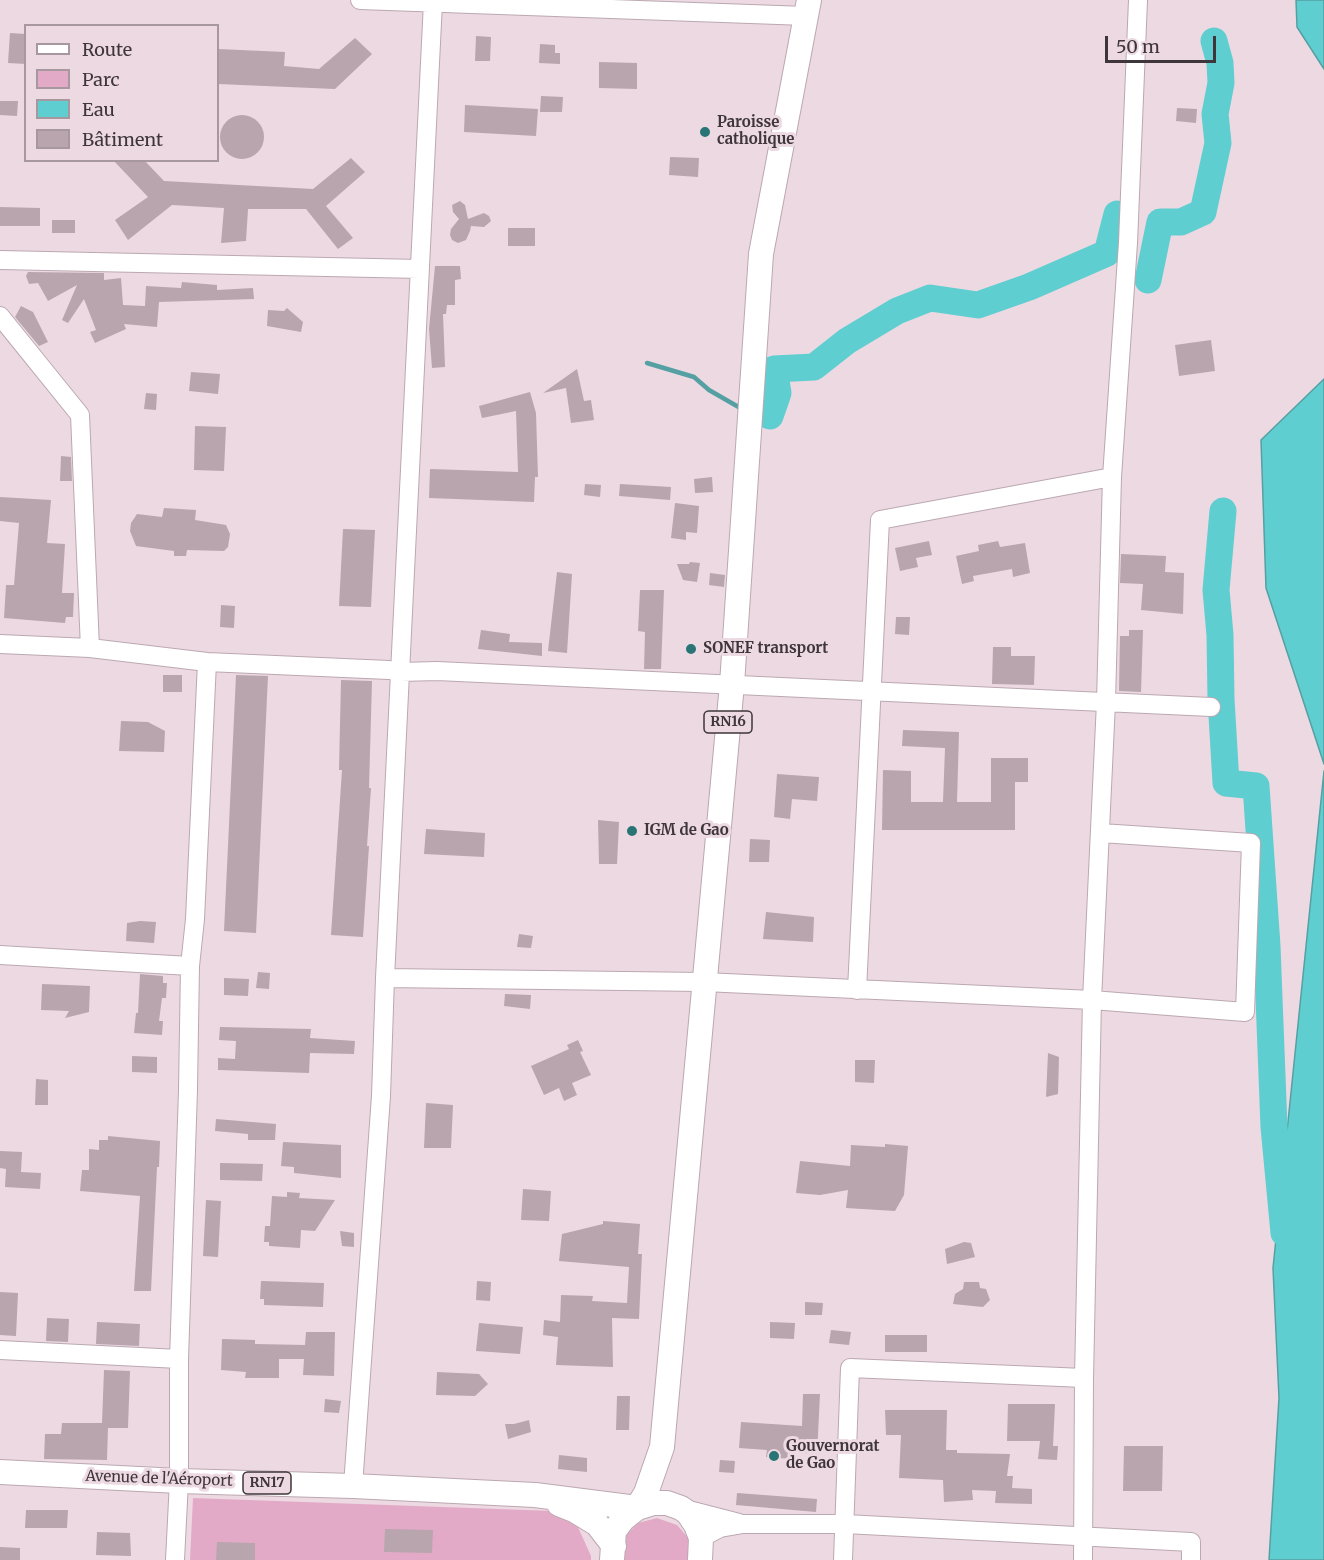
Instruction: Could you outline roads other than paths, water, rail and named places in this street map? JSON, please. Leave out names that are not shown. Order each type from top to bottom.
[{"type":"main road","name":"RN16","points":[[637,1508],[652,1481],[662,1447],[732,684],[761,254],[808,8]]},
{"type":"main road","name":"RN16","points":[[662,1447],[665,1475],[680,1507]]},
{"type":"main road","name":"Avenue de l'Aéroport","points":[[0,1472],[535,1495]]},
{"type":"main road","name":"RN17","points":[[535,1495],[637,1508]]},
{"type":"main road","name":"RN17","points":[[535,1495],[574,1510],[597,1524],[613,1553]]},
{"type":"main road","points":[[613,1553],[614,1532],[623,1519],[637,1508],[653,1503],[668,1503],[688,1513],[701,1549]]},
{"type":"street","points":[[360,0],[808,8]]},
{"type":"street","points":[[1083,1560],[1084,1378],[1092,1000],[1101,834],[1112,477],[1128,243],[1138,0]]},
{"type":"street","points":[[352,1486],[381,1096],[384,978],[433,3]]},
{"type":"street","points":[[0,260],[420,269]]},
{"type":"street","points":[[0,316],[80,415],[90,648]]},
{"type":"street","points":[[857,990],[880,520],[1112,477]]},
{"type":"street","points":[[0,644],[90,648],[207,662],[400,672],[437,671],[1211,706]]},
{"type":"street","points":[[175,1560],[179,1481],[179,1359],[190,966],[195,919],[207,662]]},
{"type":"street","points":[[384,978],[704,982],[1092,1000],[1245,1012],[1251,843],[1101,834]]},
{"type":"street","points":[[0,955],[190,966]]},
{"type":"street","points":[[0,1350],[179,1359]]},
{"type":"street","points":[[843,1560],[850,1368],[1084,1378]]},
{"type":"street","points":[[680,1507],[743,1524]]},
{"type":"street","points":[[701,1549],[720,1528],[743,1524],[845,1524],[1191,1542],[1191,1560]]},
{"type":"water","points":[[1296,0],[1324,0],[1324,69],[1297,27]]},
{"type":"water","points":[[1324,379],[1324,764],[1266,588],[1261,440]]},
{"type":"water","points":[[1324,771],[1324,1560],[1269,1560],[1279,1398],[1273,1268]]},
{"type":"waterway","points":[[1148,280],[1160,222],[1181,222],[1203,212],[1218,143],[1215,114],[1221,83],[1220,63],[1214,41]]},
{"type":"waterway","points":[[770,416],[778,393],[774,369],[814,367],[847,341],[897,311],[930,298],[978,305],[1029,287],[1107,253],[1117,214]]},
{"type":"waterway","points":[[647,363],[694,377],[709,390],[742,409]]},
{"type":"waterway","points":[[1223,511],[1216,590],[1226,783],[1256,786],[1267,946],[1274,1127],[1284,1233]]},
{"type":"place","name":"Paroisse catholique","points":[[705,132]]},
{"type":"place","name":"SONEF transport","points":[[691,649]]},
{"type":"place","name":"IGM de Gao","points":[[632,831]]},
{"type":"place","name":"Gouvernorat de Gao","points":[[774,1456]]}]
